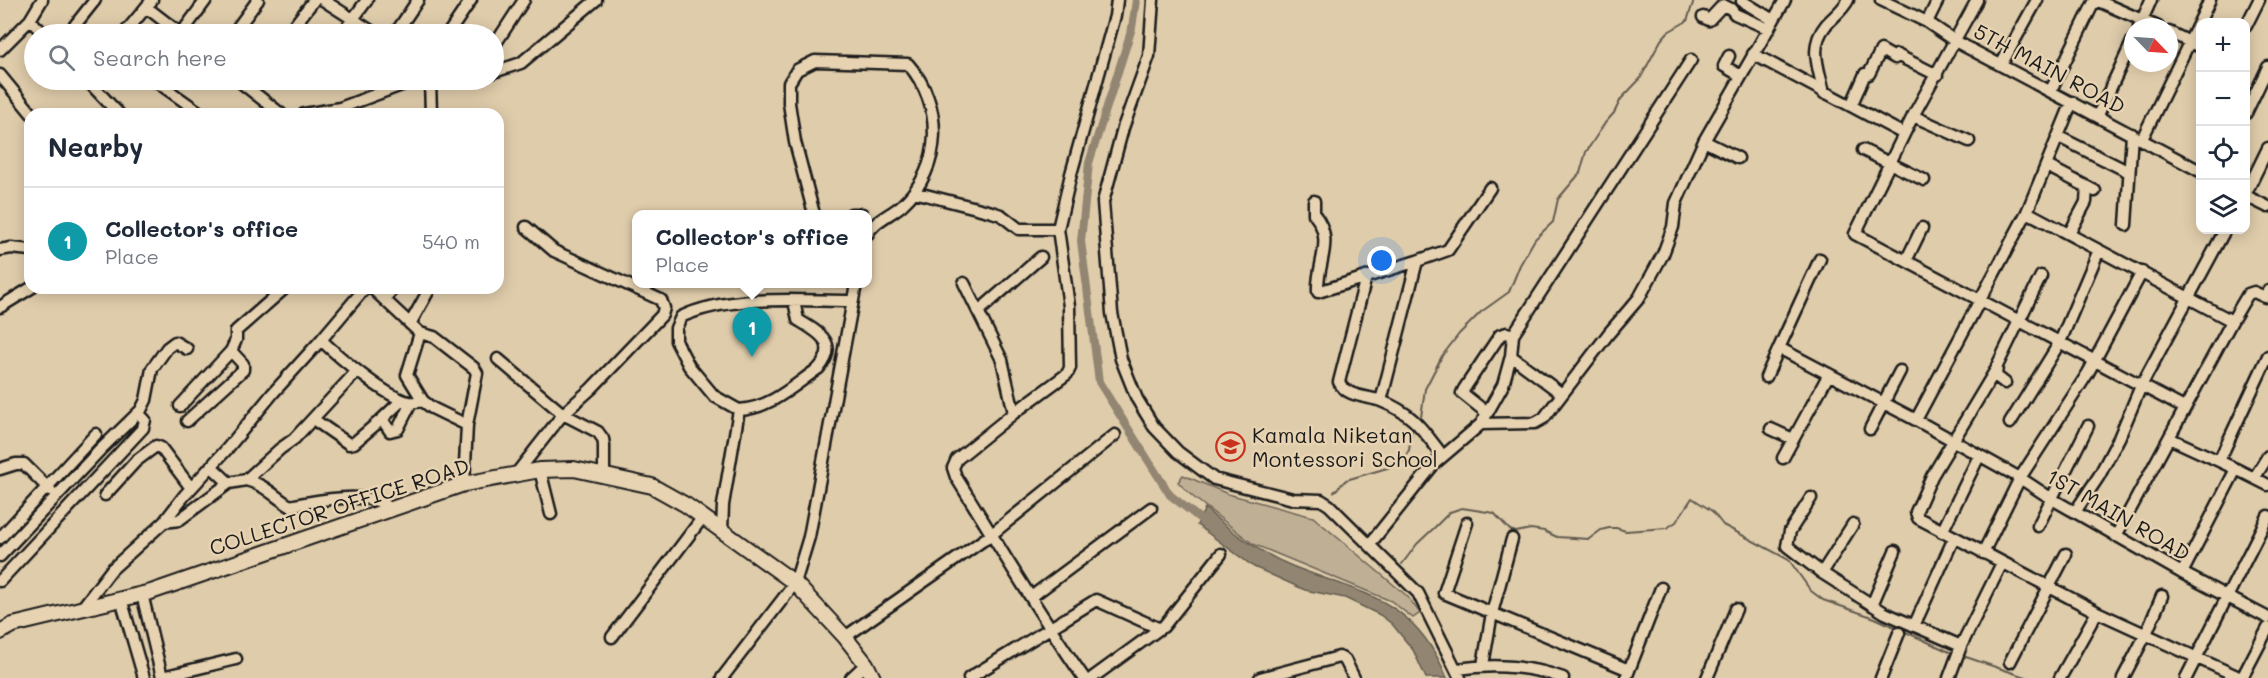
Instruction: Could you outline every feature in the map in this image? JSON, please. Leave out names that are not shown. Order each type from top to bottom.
[{"type":"main road","name":"COLLECTOR OFFICE ROAD","points":[[0,632],[13,625],[142,594],[464,484],[540,470],[574,469],[652,486],[703,517],[795,583],[845,637],[867,664],[873,678]]},
{"type":"street","points":[[26,24],[42,0]]},
{"type":"street","points":[[76,24],[95,0]]},
{"type":"street","points":[[188,24],[206,0]]},
{"type":"street","points":[[240,24],[258,0]]},
{"type":"street","points":[[296,24],[314,0]]},
{"type":"street","points":[[323,0],[360,24]]},
{"type":"street","points":[[350,24],[367,0]]},
{"type":"street","points":[[402,24],[418,0]]},
{"type":"street","points":[[455,24],[471,0]]},
{"type":"street","points":[[504,31],[524,0]]},
{"type":"street","points":[[504,69],[521,63],[596,0]]},
{"type":"street","points":[[1084,678],[1048,628],[1032,597],[956,477],[953,468],[957,459],[1014,413],[1067,375],[1070,368],[1070,306],[1058,230],[1117,0]]},
{"type":"street","points":[[1153,0],[1149,56],[1123,128],[1103,202],[1112,313],[1121,358],[1137,399],[1154,427],[1178,452],[1214,479],[1293,499],[1321,501],[1329,505],[1418,593],[1458,674],[1483,665],[1521,674],[1546,672],[1563,678]]},
{"type":"street","points":[[1513,335],[1507,333],[1500,335],[1462,393],[1484,418],[1540,422],[1639,298],[1663,254],[1673,227],[1676,203],[1704,141],[1785,0]]},
{"type":"street","points":[[1824,93],[1815,50],[1816,41],[1826,24],[1848,0]]},
{"type":"street","name":"5TH MAIN ROAD","points":[[1881,0],[1928,22],[1955,40],[2196,169]]},
{"type":"street","points":[[1928,22],[1938,0]]},
{"type":"street","points":[[1977,0],[1913,116],[1855,234],[2184,408]]},
{"type":"street","points":[[2001,65],[2037,0]]},
{"type":"street","points":[[2051,90],[2096,0],[2130,18]]},
{"type":"street","points":[[2142,18],[2151,0]]},
{"type":"street","points":[[2204,18],[2210,0]]},
{"type":"street","points":[[2250,18],[2259,0]]},
{"type":"street","points":[[1742,1],[1771,25]]},
{"type":"street","points":[[1703,17],[1709,20],[1726,3],[1735,14],[1771,25]]},
{"type":"street","points":[[132,24],[149,4],[170,24]]},
{"type":"street","points":[[30,20],[34,24]]},
{"type":"street","points":[[0,50],[24,26]]},
{"type":"street","points":[[2126,225],[2129,172],[2137,137],[2196,44],[2178,36]]},
{"type":"street","points":[[1851,106],[1865,74],[1869,74],[1881,50],[1895,58],[1897,55],[1937,75]]},
{"type":"street","points":[[1753,54],[1904,134]]},
{"type":"street","points":[[1729,56],[1724,66],[1741,76]]},
{"type":"street","points":[[2098,115],[2124,59]]},
{"type":"street","points":[[1370,544],[1420,481],[1484,418],[1503,385],[1511,356],[1513,335],[1691,60]]},
{"type":"street","points":[[813,210],[795,142],[789,103],[789,83],[797,70],[815,61],[908,64],[917,73],[931,104],[934,148],[926,173],[914,192],[901,206],[872,225]]},
{"type":"street","points":[[2250,105],[2268,67]]},
{"type":"street","points":[[0,75],[27,108]]},
{"type":"street","points":[[97,90],[114,108]]},
{"type":"street","points":[[165,90],[186,108]]},
{"type":"street","points":[[257,90],[275,108]]},
{"type":"street","points":[[340,108],[388,90]]},
{"type":"street","points":[[430,90],[431,108]]},
{"type":"street","points":[[1916,420],[2027,212],[2072,102]]},
{"type":"street","points":[[1913,116],[1969,141]]},
{"type":"street","points":[[2059,136],[2129,172]]},
{"type":"street","points":[[1704,141],[1738,158]]},
{"type":"street","points":[[2250,187],[2265,163],[2268,148]]},
{"type":"street","points":[[1863,150],[1924,180]]},
{"type":"street","points":[[2047,166],[2091,189],[2070,234]]},
{"type":"street","points":[[1314,201],[1314,214],[1321,222],[1326,239],[1317,278],[1318,292],[1448,250],[1490,188]]},
{"type":"street","points":[[914,192],[992,212],[1019,229],[1058,230]]},
{"type":"street","points":[[2250,196],[2268,207]]},
{"type":"street","points":[[2027,212],[2232,321]]},
{"type":"street","points":[[526,227],[554,251],[632,287]]},
{"type":"street","points":[[1906,261],[1922,228]]},
{"type":"street","points":[[2075,512],[2099,476],[2119,438],[2141,386],[2223,234]]},
{"type":"street","points":[[0,250],[24,249]]},
{"type":"street","points":[[2010,423],[2060,342],[2099,250]]},
{"type":"street","points":[[979,312],[1041,257]]},
{"type":"street","points":[[1766,377],[1820,259]]},
{"type":"street","points":[[1381,401],[1417,261]]},
{"type":"street","points":[[1983,553],[2020,478],[2095,361],[2142,272]]},
{"type":"street","points":[[2041,276],[1995,371],[1932,476],[1916,512],[1922,521],[2048,588],[2241,678],[2268,628]]},
{"type":"street","points":[[1366,277],[1339,382],[1342,389],[1381,401],[1413,417],[1443,456]]},
{"type":"street","points":[[964,283],[1002,360],[1014,413]]},
{"type":"street","points":[[516,474],[563,414],[591,389],[662,315],[664,308],[661,300],[635,288]]},
{"type":"street","points":[[722,678],[795,583],[809,537],[855,288]]},
{"type":"street","points":[[0,307],[24,292]]},
{"type":"street","points":[[2116,536],[2248,294],[2254,292],[2267,294]]},
{"type":"street","points":[[180,406],[231,351],[236,340],[236,330],[278,294]]},
{"type":"street","points":[[82,608],[112,569],[164,522],[360,294]]},
{"type":"street","points":[[379,294],[420,333],[434,336],[474,368],[477,373],[467,425],[464,484]]},
{"type":"street","points":[[384,299],[389,294]]},
{"type":"street","points":[[410,324],[427,294]]},
{"type":"street","points":[[794,301],[798,320],[825,338],[828,346],[825,362],[769,403],[752,409],[738,410],[714,396],[688,366],[676,341],[676,328],[681,317],[722,305],[758,302],[794,301],[852,301]]},
{"type":"street","points":[[382,419],[390,431],[398,429],[412,401],[407,375],[420,333]]},
{"type":"street","points":[[321,340],[357,371],[412,401],[467,425]]},
{"type":"street","points":[[0,556],[138,413],[146,400],[152,369],[167,348],[175,342],[187,349]]},
{"type":"street","name":"1ST MAIN ROAD","points":[[1779,348],[1916,420],[2020,478],[2116,536],[2268,618]]},
{"type":"street","points":[[187,421],[243,370],[243,364],[231,351]]},
{"type":"street","points":[[1511,356],[1562,394]]},
{"type":"street","points":[[2219,461],[2268,356]]},
{"type":"street","points":[[498,359],[563,414],[598,432],[603,439],[604,474]]},
{"type":"street","points":[[246,480],[294,439],[357,371]]},
{"type":"street","points":[[1870,429],[1900,371]]},
{"type":"street","points":[[1995,371],[1996,376],[2005,383]]},
{"type":"street","points":[[1783,458],[1829,374]]},
{"type":"street","points":[[313,419],[349,444],[354,443],[382,419],[412,401]]},
{"type":"street","points":[[722,531],[723,505],[738,410]]},
{"type":"street","points":[[0,581],[143,428],[145,420],[138,413]]},
{"type":"street","points":[[2038,526],[2088,426]]},
{"type":"street","points":[[1771,429],[1793,439]]},
{"type":"street","points":[[0,538],[96,434]]},
{"type":"street","points":[[845,637],[992,534],[1115,435]]},
{"type":"street","points":[[2169,438],[2268,485]]},
{"type":"street","points":[[105,495],[136,461],[156,446],[161,448],[191,488]]},
{"type":"street","points":[[1942,532],[1979,456]]},
{"type":"street","points":[[2255,477],[2268,456]]},
{"type":"street","points":[[0,469],[24,464],[57,496]]},
{"type":"street","points":[[211,466],[229,483]]},
{"type":"street","points":[[2182,573],[2236,469]]},
{"type":"street","points":[[540,470],[551,514]]},
{"type":"street","points":[[164,522],[179,520],[229,483],[246,480],[270,491],[290,506],[310,502],[369,499],[385,504],[389,509]]},
{"type":"street","points":[[1811,498],[1790,531],[1787,546],[1822,573],[1959,653]]},
{"type":"street","points":[[1032,597],[1151,508]]},
{"type":"street","points":[[2186,678],[2268,516]]},
{"type":"street","points":[[612,637],[703,517]]},
{"type":"street","points":[[1467,523],[1444,593],[1627,674],[1661,588]]},
{"type":"street","points":[[1822,573],[1853,524]]},
{"type":"street","points":[[1914,626],[1954,537]]},
{"type":"street","points":[[1483,665],[1492,613],[1512,539]]},
{"type":"street","points":[[1872,604],[1895,551]]},
{"type":"street","points":[[1092,678],[1163,627],[1221,554]]},
{"type":"street","points":[[2010,662],[2066,554]]},
{"type":"street","points":[[1949,678],[2002,563]]},
{"type":"street","points":[[142,594],[160,678],[236,659]]},
{"type":"street","points":[[2123,678],[2146,634],[2162,596]]},
{"type":"street","points":[[121,599],[144,678]]},
{"type":"street","points":[[969,678],[1096,600],[1158,628],[1163,627]]},
{"type":"street","points":[[1707,678],[1736,609]]},
{"type":"street","points":[[2060,678],[2097,612]]},
{"type":"street","points":[[1881,678],[1899,633]]},
{"type":"street","points":[[1260,678],[1339,657],[1345,660],[1354,678]]},
{"type":"street","points":[[851,678],[867,664]]},
{"type":"shaded area","points":[[1183,475],[1228,494],[1313,517],[1407,596],[1420,613],[1413,618],[1391,601],[1253,544],[1192,496],[1178,482]]},
{"type":"shaded area","points":[[1205,508],[1256,548],[1292,566],[1384,602],[1419,630],[1434,651],[1447,678],[1426,678],[1413,650],[1392,624],[1380,615],[1345,598],[1305,590],[1254,567],[1197,525]]},
{"type":"waterway","points":[[1136,0],[1132,28],[1089,163],[1081,241],[1099,382],[1170,495],[1208,525]]},
{"type":"waterway","points":[[1418,421],[1421,417],[1425,389],[1442,356],[1459,334],[1481,312],[1509,292],[1520,265],[1535,239],[1553,222],[1558,199],[1580,173],[1586,152],[1614,113],[1621,99],[1640,79],[1661,40],[1668,32],[1687,21],[1694,0]]},
{"type":"waterway","points":[[1334,492],[1346,480],[1401,464],[1409,450],[1412,430],[1415,426]]},
{"type":"waterway","points":[[1402,564],[1417,544],[1450,512],[1462,508],[1494,513],[1510,530],[1516,532],[1531,529],[1544,531],[1557,537],[1589,539],[1601,530],[1609,528],[1626,531],[1667,528],[1676,522],[1692,498],[1712,511],[1723,525],[1789,560],[1811,591],[1823,600],[1875,618],[1954,654]]},
{"type":"waterway","points":[[1960,655],[2028,678]]},
{"type":"place","name":"Collector's office","points":[[752,357]]},
{"type":"place","name":"Kamala Niketan Montessori School","points":[[1231,446]]}]
